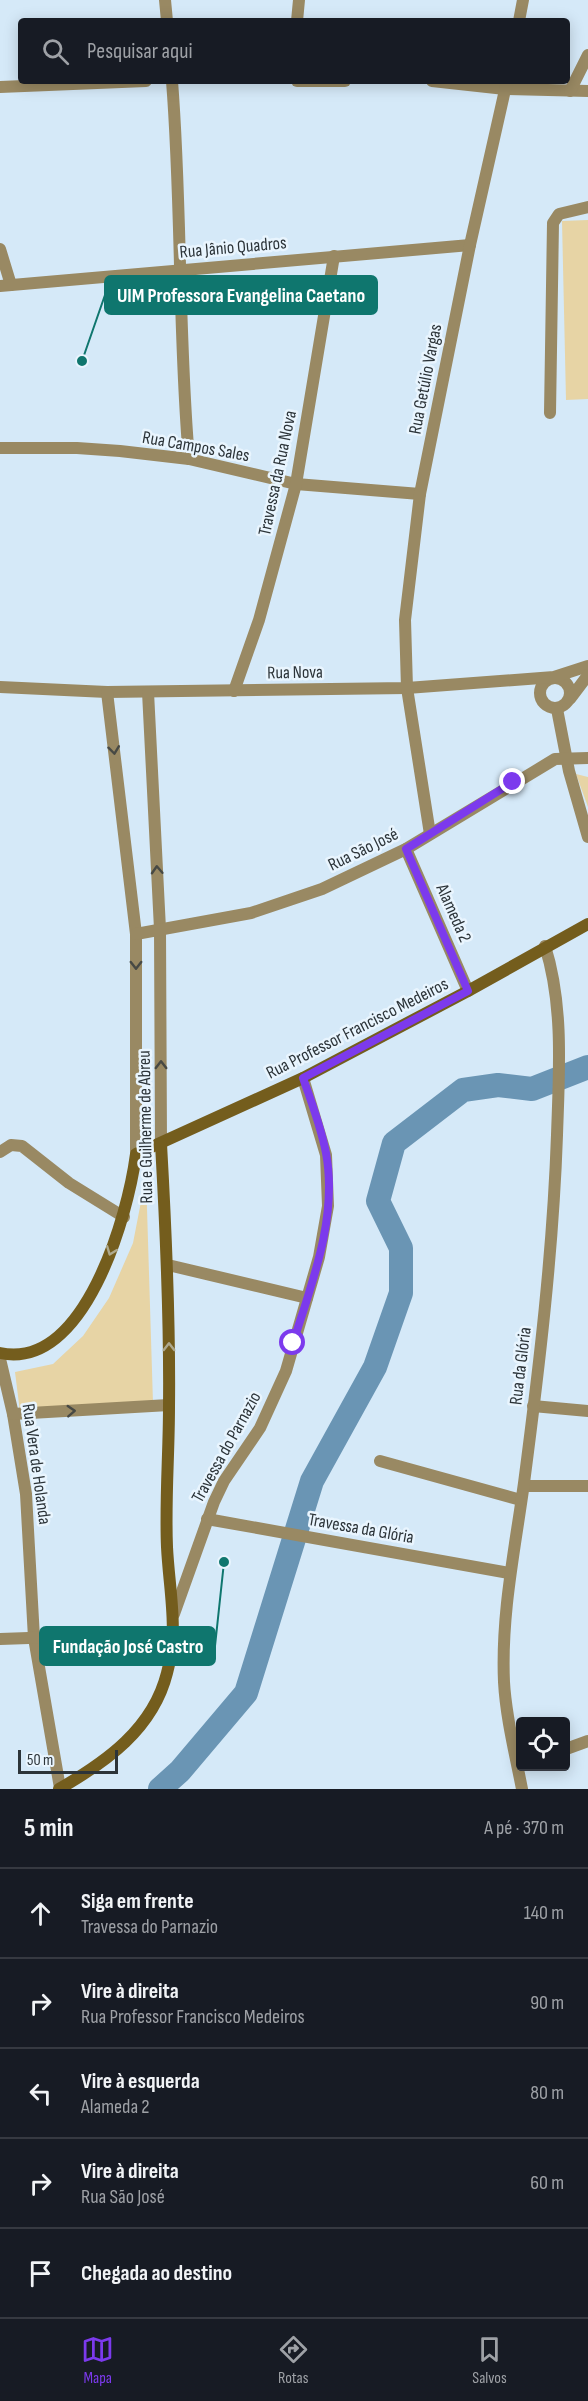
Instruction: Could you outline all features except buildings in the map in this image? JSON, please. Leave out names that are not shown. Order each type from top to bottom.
[{"type":"street","points":[[165,0],[167,18]]},
{"type":"street","points":[[297,18],[299,0]]},
{"type":"street","points":[[520,18],[523,0]]},
{"type":"street","points":[[570,91],[588,55]]},
{"type":"street","points":[[0,87],[73,84]]},
{"type":"street","points":[[172,84],[189,459]]},
{"type":"street","points":[[488,84],[588,91]]},
{"type":"street","name":"Rua Getúlio Vargas","points":[[407,688],[405,620],[420,494],[470,245],[506,85]]},
{"type":"street","points":[[550,413],[553,223],[559,214],[588,207]]},
{"type":"street","name":"Rua Jânio Quadros","points":[[5,286],[470,245]]},
{"type":"street","points":[[0,249],[5,286]]},
{"type":"street","name":"Travessa da Rua Nova","points":[[234,691],[260,620],[296,484],[334,256]]},
{"type":"street","name":"Rua Campos Sales","points":[[0,448],[77,448],[189,459],[296,484],[420,494]]},
{"type":"street","name":"Rua Nova","points":[[0,687],[106,692],[407,688],[554,677],[588,666]]},
{"type":"street","points":[[525,679],[547,707],[557,709],[569,700],[588,675]]},
{"type":"street","points":[[541,699],[542,684],[554,677],[568,685],[569,700]]},
{"type":"street","points":[[407,688],[430,834]]},
{"type":"street","name":"Rua e Guilherme de Abreu","points":[[0,1353],[24,1355],[38,1350],[63,1331],[100,1277],[124,1217],[136,1154],[136,934],[106,692]]},
{"type":"street","name":"Rua e Guilherme de Abreu","points":[[59,1789],[117,1750],[138,1730],[154,1704],[167,1674],[174,1614],[167,1547],[168,1265],[161,1144],[160,929],[148,692]]},
{"type":"street","points":[[557,709],[588,837]]},
{"type":"street","name":"Rua São José","points":[[136,934],[223,920],[284,903],[359,873],[406,849],[536,769],[567,757],[588,758]]},
{"type":"street","name":"Alameda 2","points":[[406,849],[468,991]]},
{"type":"street","name":"Rua Professor Francisco Medeiros","points":[[136,1154],[303,1078],[468,991],[588,924]]},
{"type":"street","name":"Rua da Glória","points":[[516,1749],[504,1681],[509,1573],[524,1486],[553,1228],[558,1096],[556,988],[545,946]]},
{"type":"street","name":"Travessa do Parnazio","points":[[174,1614],[207,1519],[224,1481],[260,1428],[286,1371],[324,1230],[328,1183],[324,1146],[303,1078]]},
{"type":"street","points":[[0,1152],[11,1145],[22,1146],[69,1183],[124,1217]]},
{"type":"street","points":[[168,1265],[307,1298]]},
{"type":"street","name":"Rua Vera de Holanda","points":[[0,1359],[13,1414],[26,1494],[34,1638],[59,1789]]},
{"type":"street","points":[[13,1414],[169,1405]]},
{"type":"street","points":[[533,1406],[588,1411]]},
{"type":"street","points":[[380,1461],[521,1500]]},
{"type":"street","points":[[524,1486],[588,1486]]},
{"type":"street","name":"Travessa da Glória","points":[[207,1519],[509,1573]]},
{"type":"street","points":[[0,1640],[172,1633]]},
{"type":"street","points":[[570,1748],[588,1741]]},
{"type":"street","name":"Rua da Glória","points":[[520,1771],[522,1789]]},
{"type":"shaded area","points":[[588,220],[588,399],[566,400],[562,221]]},
{"type":"shaded area","points":[[576,774],[588,777],[588,807]]},
{"type":"shaded area","points":[[146,1176],[153,1403],[20,1412],[15,1372],[53,1364],[83,1336],[109,1298],[133,1243]]},
{"type":"waterway","points":[[160,1789],[180,1771],[246,1693],[312,1481],[375,1367],[401,1293],[401,1248],[378,1201],[394,1143],[463,1090],[498,1085],[532,1089],[588,1067]]},
{"type":"place","name":"UIM Professora Evangelina Caetano","points":[[82,361]]},
{"type":"place","name":"Fundação José Castro","points":[[224,1562]]},
{"type":"route","points":[[293,1343],[319,1257],[328,1206],[326,1155],[320,1127],[303,1078],[468,991],[406,849],[513,782]]}]
